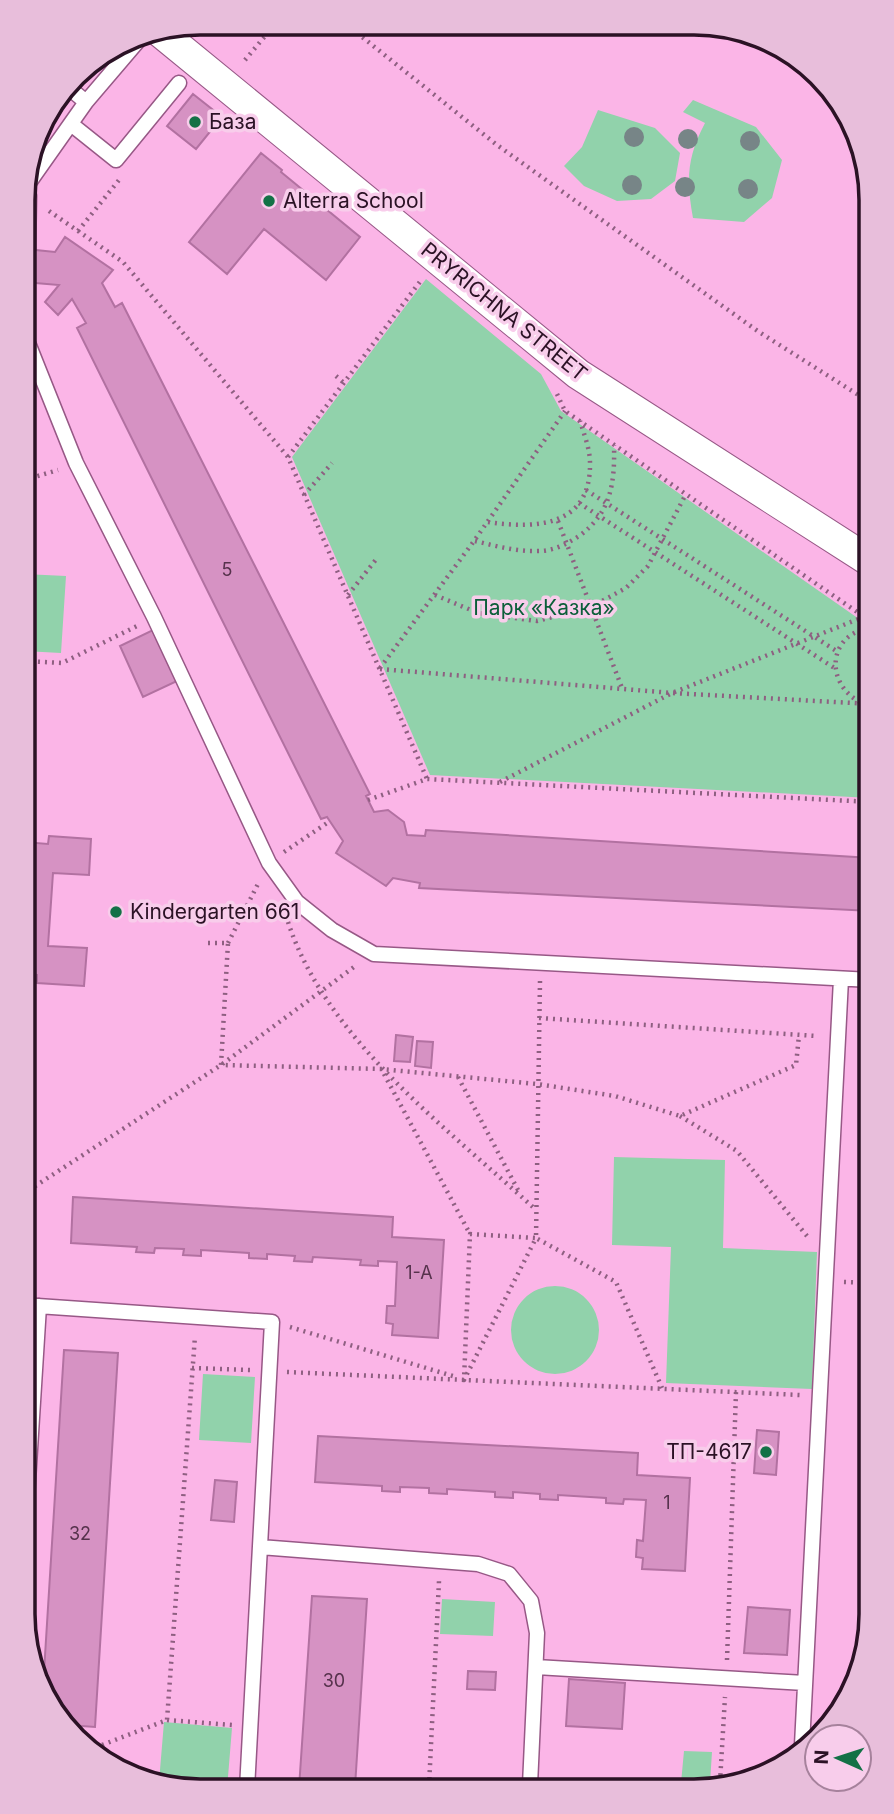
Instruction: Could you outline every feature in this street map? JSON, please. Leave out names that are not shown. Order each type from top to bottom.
[{"type":"street","name":"PRYRICHNA STREET","points":[[168,38],[578,374],[859,554]]},
{"type":"lane","points":[[37,174],[86,102],[129,52]]},
{"type":"lane","points":[[71,124],[116,160],[179,83]]},
{"type":"lane","points":[[75,93],[86,102]]},
{"type":"lane","points":[[35,360],[76,463],[154,617],[269,863],[297,902],[332,930],[374,954],[859,980]]},
{"type":"lane","points":[[802,1739],[841,979]]},
{"type":"lane","points":[[35,1306],[272,1322],[248,1779]]},
{"type":"lane","points":[[35,1370],[39,1306]]},
{"type":"lane","points":[[261,1547],[478,1564],[509,1574],[531,1601],[537,1633],[530,1779]]},
{"type":"lane","points":[[536,1667],[805,1683]]},
{"type":"path","points":[[245,60],[266,35]]},
{"type":"path","points":[[360,35],[496,145],[759,332],[859,395]]},
{"type":"path","points":[[78,231],[123,173]]},
{"type":"path","points":[[35,197],[122,262],[288,457],[427,779]]},
{"type":"path","points":[[288,457],[427,273]]},
{"type":"path","points":[[336,376],[344,383]]},
{"type":"path","points":[[380,669],[488,522],[565,411],[859,614]]},
{"type":"path","points":[[488,522],[513,526],[558,521],[579,503],[586,491],[590,463],[580,421]]},
{"type":"path","points":[[474,541],[509,550],[541,551],[567,544],[593,526],[607,504],[614,464],[614,444]]},
{"type":"path","points":[[35,476],[76,463]]},
{"type":"path","points":[[304,495],[332,463]]},
{"type":"path","points":[[586,491],[838,652]]},
{"type":"path","points":[[435,595],[478,613],[537,621],[591,607],[626,588],[648,566],[686,494]]},
{"type":"path","points":[[579,503],[836,669]]},
{"type":"path","points":[[558,521],[622,688]]},
{"type":"path","points":[[348,595],[378,557]]},
{"type":"path","points":[[35,662],[62,663],[154,617]]},
{"type":"path","points":[[499,783],[672,693],[859,619]]},
{"type":"path","points":[[859,631],[845,640],[838,652],[836,669],[842,688],[859,702]]},
{"type":"path","points":[[380,669],[672,693],[859,704]]},
{"type":"path","points":[[368,800],[427,779],[859,801]]},
{"type":"path","points":[[221,1065],[228,943],[269,863],[330,821]]},
{"type":"path","points":[[286,914],[294,940],[321,991],[381,1069],[470,1234],[464,1380]]},
{"type":"path","points":[[208,943],[228,943]]},
{"type":"path","points":[[35,1186],[221,1065],[374,954]]},
{"type":"path","points":[[464,1380],[536,1238],[540,962]]},
{"type":"path","points":[[539,1018],[838,1037]]},
{"type":"path","points":[[680,1116],[796,1065],[799,1035]]},
{"type":"path","points":[[221,1065],[381,1069],[537,1084],[615,1097],[680,1116],[737,1151],[827,1260]]},
{"type":"path","points":[[381,1069],[536,1209]]},
{"type":"path","points":[[458,1076],[520,1194]]},
{"type":"path","points":[[470,1234],[536,1238],[616,1282],[662,1388]]},
{"type":"path","points":[[272,1322],[464,1380]]},
{"type":"path","points":[[167,1720],[192,1368],[820,1395]]},
{"type":"path","points":[[720,1777],[736,1392]]},
{"type":"path","points":[[429,1779],[440,1561]]},
{"type":"path","points":[[101,1745],[167,1720],[251,1726]]},
{"type":"green space","points":[[693,100],[756,127],[782,160],[772,198],[744,222],[693,218],[689,192],[691,158],[705,123],[683,112]]},
{"type":"green space","points":[[598,110],[655,128],[680,153],[675,181],[651,199],[617,201],[584,186],[564,166],[582,147]]},
{"type":"green space","name":"Парк «Казка»","points":[[426,279],[541,374],[561,411],[859,619],[859,797],[430,775],[292,457]]},
{"type":"green space","points":[[35,575],[66,576],[61,653],[35,652]]},
{"type":"green space","points":[[614,1157],[725,1160],[723,1248],[817,1252],[812,1389],[666,1383],[671,1247],[612,1245]]},
{"type":"green space","points":[[555,1286],[580,1293],[592,1305],[599,1330],[592,1355],[580,1367],[555,1374],[530,1367],[518,1355],[511,1330],[518,1305],[530,1293]]},
{"type":"green space","points":[[203,1374],[255,1377],[251,1443],[199,1440]]},
{"type":"green space","points":[[442,1599],[495,1602],[493,1636],[440,1634]]},
{"type":"green space","points":[[164,1722],[232,1728],[228,1779],[178,1778],[160,1774]]},
{"type":"green space","points":[[684,1751],[712,1752],[710,1778],[681,1779]]},
{"type":"building","name":"База","points":[[193,94],[222,117],[196,149],[167,126]]},
{"type":"building","name":"Alterra School","points":[[261,153],[360,237],[326,280],[264,229],[227,274],[189,242]]},
{"type":"building","points":[[65,237],[113,270],[102,283],[115,307],[122,303],[370,794],[366,796],[374,812],[388,810],[404,822],[407,835],[425,836],[426,830],[859,857],[859,910],[419,888],[420,883],[393,878],[386,886],[336,853],[343,841],[327,817],[321,819],[77,328],[86,323],[72,299],[58,315],[45,302],[59,285],[35,283],[35,250],[55,252]]},
{"type":"building","points":[[153,630],[177,681],[143,697],[120,646]]},
{"type":"building","points":[[49,836],[91,839],[89,875],[53,873],[48,946],[87,948],[84,986],[37,983],[35,843],[48,844]]},
{"type":"building","points":[[396,1035],[413,1037],[410,1062],[394,1061]]},
{"type":"building","points":[[417,1041],[433,1042],[431,1068],[415,1066]]},
{"type":"building","points":[[73,1197],[393,1217],[392,1237],[444,1240],[438,1338],[392,1335],[393,1324],[386,1323],[387,1306],[395,1306],[397,1262],[378,1261],[378,1266],[360,1265],[361,1260],[313,1257],[312,1262],[294,1261],[295,1256],[267,1254],[267,1259],[249,1258],[249,1253],[201,1250],[201,1256],[183,1255],[184,1249],[155,1248],[154,1253],[136,1252],[137,1247],[71,1243]]},
{"type":"building","points":[[64,1350],[118,1353],[95,1727],[79,1726],[76,1723],[52,1687],[44,1668]]},
{"type":"building","name":"ТП-4617","points":[[757,1430],[779,1432],[776,1475],[754,1473]]},
{"type":"building","points":[[318,1436],[638,1453],[637,1475],[690,1478],[685,1571],[642,1569],[643,1558],[636,1557],[637,1540],[643,1541],[646,1500],[624,1499],[623,1504],[606,1503],[606,1498],[558,1495],[558,1500],[540,1499],[540,1494],[513,1492],[513,1498],[495,1497],[495,1492],[447,1489],[447,1494],[429,1493],[429,1488],[400,1487],[400,1492],[382,1491],[382,1486],[315,1482]]},
{"type":"building","points":[[215,1480],[237,1482],[234,1522],[211,1520]]},
{"type":"building","points":[[312,1596],[367,1599],[356,1779],[300,1779]]},
{"type":"building","points":[[748,1607],[790,1610],[787,1655],[744,1653]]},
{"type":"building","points":[[468,1671],[496,1672],[495,1690],[467,1689]]},
{"type":"building","points":[[569,1679],[625,1683],[622,1729],[566,1726]]},
{"type":"place","name":"База","points":[[195,122]]},
{"type":"place","name":"Alterra School","points":[[269,201]]},
{"type":"place","name":"Kindergarten 661","points":[[116,912]]},
{"type":"place","name":"ТП-4617","points":[[766,1452]]}]
